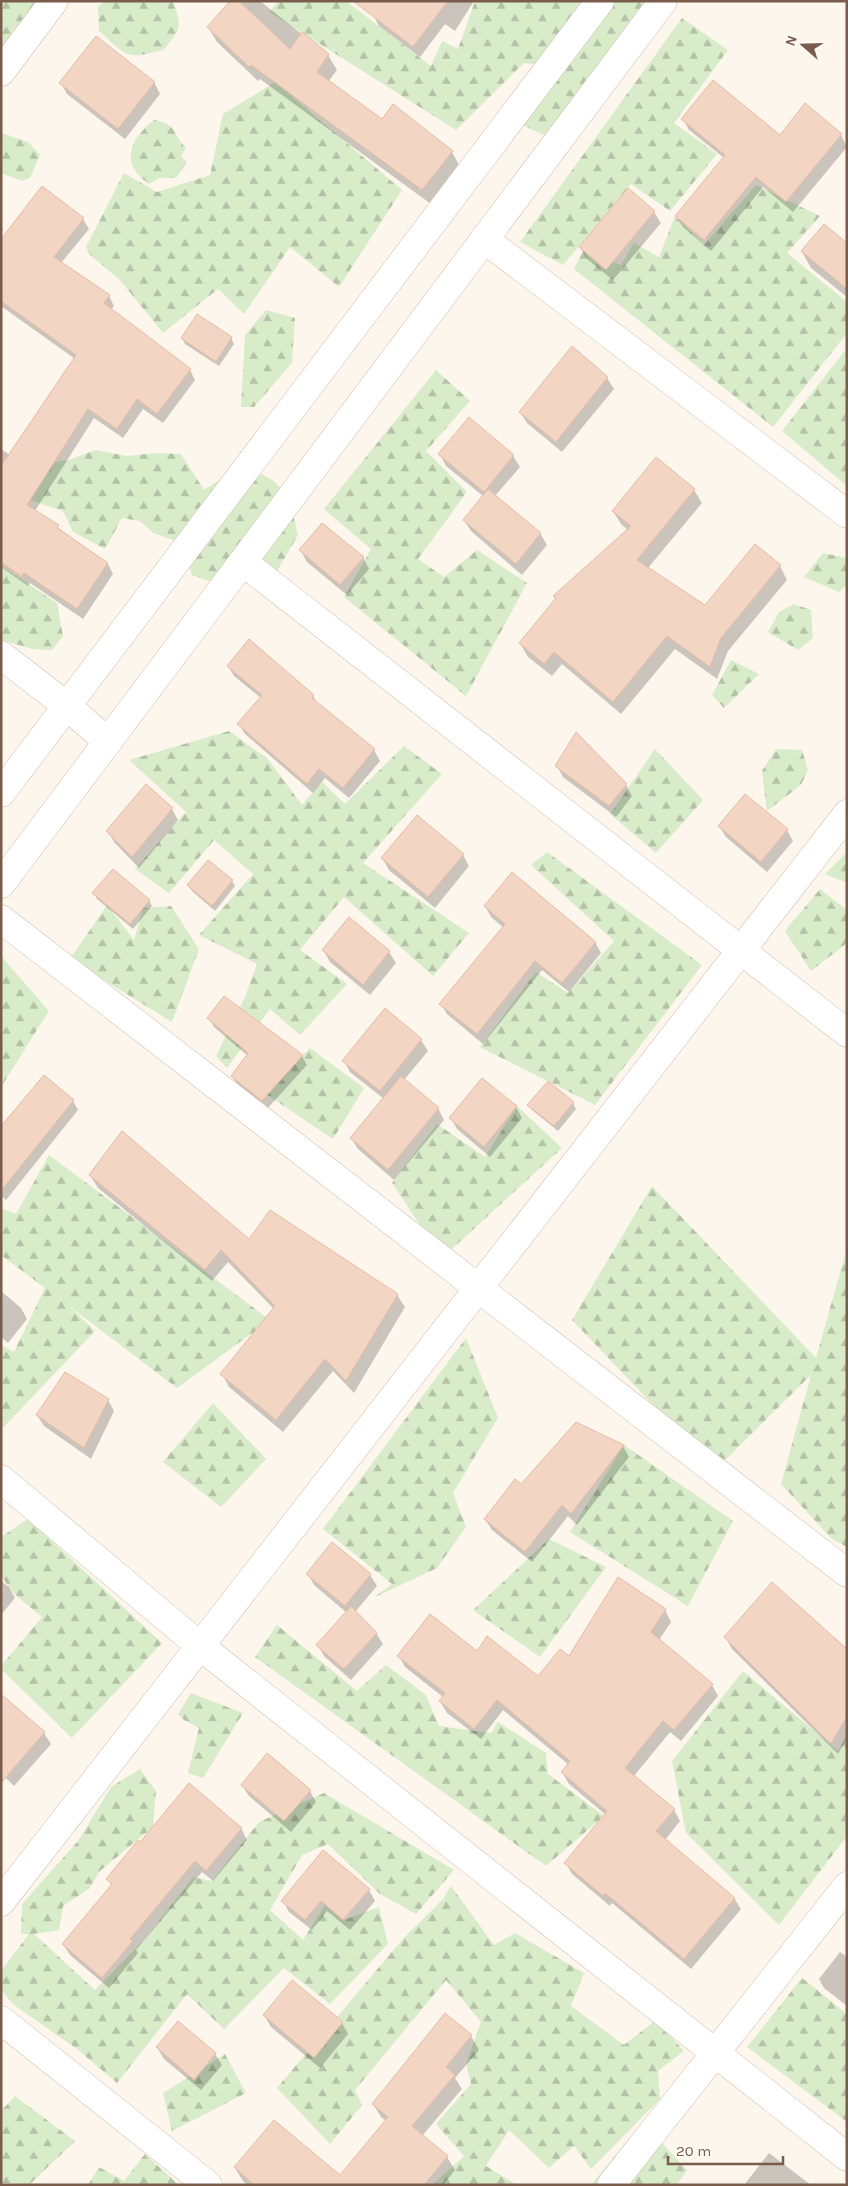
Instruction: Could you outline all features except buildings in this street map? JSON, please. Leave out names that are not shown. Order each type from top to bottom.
[{"type":"street","points":[[1,72],[54,1]]},
{"type":"street","points":[[1,792],[600,1]]},
{"type":"street","points":[[1,884],[663,1]]},
{"type":"street","points":[[484,239],[847,514]]},
{"type":"street","points":[[243,562],[847,1033]]},
{"type":"street","points":[[1,656],[66,706],[108,742]]},
{"type":"street","points":[[1,1902],[847,814]]},
{"type":"street","points":[[1,920],[847,1572]]},
{"type":"street","points":[[1,1479],[200,1646],[847,2157]]},
{"type":"street","points":[[611,2185],[847,1886]]},
{"type":"street","points":[[1,2020],[208,2185]]},
{"type":"green space","points":[[1,1],[35,1],[24,21],[12,31],[1,55]]},
{"type":"green space","points":[[105,1],[173,1],[179,27],[164,50],[140,55],[128,54],[117,48],[99,31],[98,7]]},
{"type":"green space","points":[[279,1],[346,1],[431,66],[442,41],[458,49],[475,1],[667,1],[567,145],[515,122],[535,64],[524,63],[456,130],[269,12]]},
{"type":"green space","points":[[682,18],[728,50],[674,123],[717,154],[670,211],[631,184],[563,265],[520,242]]},
{"type":"green space","points":[[275,82],[402,190],[339,287],[290,247],[244,314],[218,289],[163,333],[119,279],[90,255],[86,247],[124,173],[157,192],[210,175],[223,114]]},
{"type":"green space","points":[[154,120],[167,124],[174,130],[186,148],[181,156],[187,162],[176,178],[160,178],[149,184],[134,168],[131,160],[131,151],[139,135]]},
{"type":"green space","points":[[1,133],[28,142],[40,155],[30,178],[22,181],[1,173]]},
{"type":"green space","points":[[756,185],[820,216],[787,253],[847,302],[847,333],[773,427],[574,269],[583,251],[621,265],[634,243],[659,257],[675,216],[704,245]]},
{"type":"green space","points":[[266,310],[295,318],[292,363],[254,407],[241,407],[245,335]]},
{"type":"green space","points":[[847,348],[847,486],[782,431]]},
{"type":"green space","points":[[436,370],[470,401],[426,451],[467,492],[418,559],[444,577],[477,550],[527,583],[466,696],[344,597],[371,549],[324,509]]},
{"type":"green space","points":[[95,450],[127,456],[155,453],[181,454],[204,490],[244,464],[275,482],[289,498],[298,535],[270,583],[239,573],[226,587],[192,575],[182,543],[153,533],[140,521],[122,518],[105,549],[73,532],[63,511],[27,499],[27,465],[69,460]]},
{"type":"green space","points":[[823,553],[847,558],[847,585],[839,592],[804,577]]},
{"type":"green space","points":[[1,566],[57,603],[63,636],[52,650],[33,649],[1,640]]},
{"type":"green space","points":[[794,604],[811,610],[813,638],[798,650],[768,632],[779,612]]},
{"type":"green space","points":[[731,660],[759,674],[724,708],[712,695]]},
{"type":"green space","points":[[229,731],[267,758],[302,805],[322,782],[345,804],[404,746],[442,774],[363,863],[469,933],[433,976],[344,897],[300,950],[347,984],[300,1035],[270,1009],[227,1068],[216,1056],[245,997],[257,964],[199,935],[253,874],[214,840],[169,893],[135,869],[186,812],[129,760]]},
{"type":"green space","points":[[655,749],[703,800],[656,853],[610,814]]},
{"type":"green space","points":[[776,749],[802,750],[808,770],[801,785],[767,811],[762,771]]},
{"type":"green space","points":[[547,852],[702,965],[595,1105],[480,1047],[536,972],[568,993],[614,941],[531,865]]},
{"type":"green space","points":[[847,852],[847,883],[825,874]]},
{"type":"green space","points":[[820,889],[847,910],[847,943],[811,971],[785,931]]},
{"type":"green space","points":[[107,905],[134,940],[143,908],[171,906],[199,949],[172,1022],[70,959]]},
{"type":"green space","points":[[1,956],[49,1011],[1,1087]]},
{"type":"green space","points":[[310,1048],[364,1088],[333,1139],[266,1094]]},
{"type":"green space","points":[[517,1106],[562,1148],[442,1258],[392,1183],[437,1124],[485,1157]]},
{"type":"green space","points":[[49,1155],[270,1320],[177,1388],[69,1306],[95,1331],[1,1430],[1,1345],[14,1352],[45,1288],[1,1255],[1,1208],[16,1214]]},
{"type":"green space","points":[[652,1186],[816,1358],[847,1248],[847,1547],[832,1539],[781,1484],[811,1375],[715,1470],[572,1320]]},
{"type":"green space","points":[[466,1338],[498,1418],[453,1493],[466,1527],[437,1568],[375,1597],[392,1584],[323,1529]]},
{"type":"green space","points":[[213,1403],[266,1459],[221,1507],[163,1462]]},
{"type":"green space","points":[[624,1445],[733,1521],[688,1606],[570,1532]]},
{"type":"green space","points":[[28,1519],[162,1643],[72,1738],[1,1669],[1,1666],[42,1617],[14,1594],[1,1576],[1,1537]]},
{"type":"green space","points":[[549,1539],[606,1567],[540,1657],[473,1610]]},
{"type":"green space","points":[[277,1625],[357,1691],[386,1665],[426,1695],[439,1726],[491,1733],[498,1722],[546,1753],[548,1774],[604,1816],[546,1866],[255,1657]]},
{"type":"green space","points":[[743,1671],[838,1751],[847,1734],[847,1836],[779,1925],[686,1833],[672,1761]]},
{"type":"green space","points":[[191,1693],[243,1713],[203,1778],[188,1773],[199,1728],[184,1720],[178,1714]]},
{"type":"green space","points":[[140,1769],[156,1791],[153,1827],[100,1871],[89,1889],[63,1906],[59,1930],[34,1934],[95,1990],[146,1938],[193,1877],[212,1881],[259,1822],[324,1793],[454,1870],[416,1914],[380,1894],[328,1844],[302,1855],[270,1910],[303,1940],[325,1905],[344,1920],[379,1907],[388,1944],[330,2004],[284,1968],[224,2029],[187,1994],[117,2083],[77,2049],[14,2005],[1,1990],[1,1971],[29,1934],[21,1934],[22,1904],[78,1841],[111,1787]]},
{"type":"green space","points":[[451,1886],[494,1945],[515,1933],[584,1973],[571,2006],[624,2045],[656,2020],[684,2051],[658,2071],[660,2099],[591,2169],[574,2146],[549,2168],[509,2130],[486,2166],[517,2185],[432,2185],[464,2156],[436,2124],[471,2084],[466,2063],[481,2022],[446,1980],[355,2090],[362,2105],[330,2144],[277,2088],[402,1940],[443,1899]]},
{"type":"green space","points":[[802,1978],[847,2014],[847,2122],[747,2047]]},
{"type":"green space","points":[[225,2054],[246,2093],[172,2131],[163,2093]]},
{"type":"green space","points":[[15,2096],[75,2141],[30,2184],[1,2183],[1,2111]]},
{"type":"green space","points":[[637,2129],[663,2144],[687,2170],[677,2185],[591,2185]]},
{"type":"green space","points":[[145,2154],[179,2185],[88,2185],[99,2167],[124,2181]]}]
